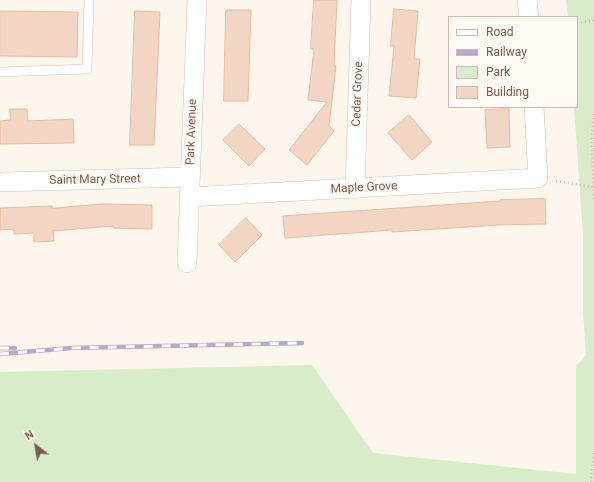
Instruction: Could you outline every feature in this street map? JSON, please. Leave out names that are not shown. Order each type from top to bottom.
[{"type":"street","name":"Park Avenue","points":[[187,263],[197,0]]},
{"type":"street","name":"Cedar Grove","points":[[355,189],[361,0]]},
{"type":"street","points":[[527,0],[528,16]]},
{"type":"street","points":[[534,108],[538,178]]},
{"type":"street","name":"Saint Mary Street","points":[[0,182],[190,177]]},
{"type":"street","name":"Maple Grove","points":[[190,197],[538,178]]},
{"type":"lane","points":[[0,72],[87,70],[89,0]]},
{"type":"path","points":[[578,23],[594,20]]},
{"type":"path","points":[[594,114],[592,136],[594,202]]},
{"type":"path","points":[[538,178],[593,187]]},
{"type":"path","points":[[591,482],[594,452]]},
{"type":"green space","points":[[566,0],[594,0],[594,482],[0,482],[0,372],[312,365],[373,453],[576,474],[576,366],[586,355],[583,313],[583,234],[574,108],[578,108],[578,16],[568,16]]},
{"type":"building","points":[[314,0],[337,0],[334,66],[336,66],[329,126],[334,131],[307,165],[289,150],[327,102],[308,100],[314,49],[311,49]]},
{"type":"building","points":[[394,9],[418,11],[414,59],[420,59],[416,98],[389,96],[394,46],[391,46]]},
{"type":"building","points":[[226,10],[251,10],[248,101],[224,101]]},
{"type":"building","points":[[0,11],[78,12],[77,57],[0,56]]},
{"type":"building","points":[[135,11],[160,12],[154,145],[130,145]]},
{"type":"building","points":[[10,109],[27,109],[28,121],[73,119],[74,143],[0,144],[0,121],[10,120]]},
{"type":"building","points":[[509,109],[510,147],[487,148],[485,110]]},
{"type":"building","points":[[409,115],[432,142],[412,160],[388,133]]},
{"type":"building","points":[[239,124],[265,149],[249,166],[223,140]]},
{"type":"building","points":[[545,199],[546,224],[498,225],[392,232],[392,230],[285,238],[283,216],[500,200]]},
{"type":"building","points":[[102,204],[152,205],[152,229],[113,228],[113,226],[53,231],[54,241],[34,242],[34,233],[14,234],[14,229],[0,230],[0,208],[52,206],[52,208]]},
{"type":"building","points":[[246,218],[262,235],[235,262],[219,245]]},
{"type":"railway","points":[[0,354],[71,348],[302,343]]},
{"type":"railway","points":[[0,348],[15,348]]}]
